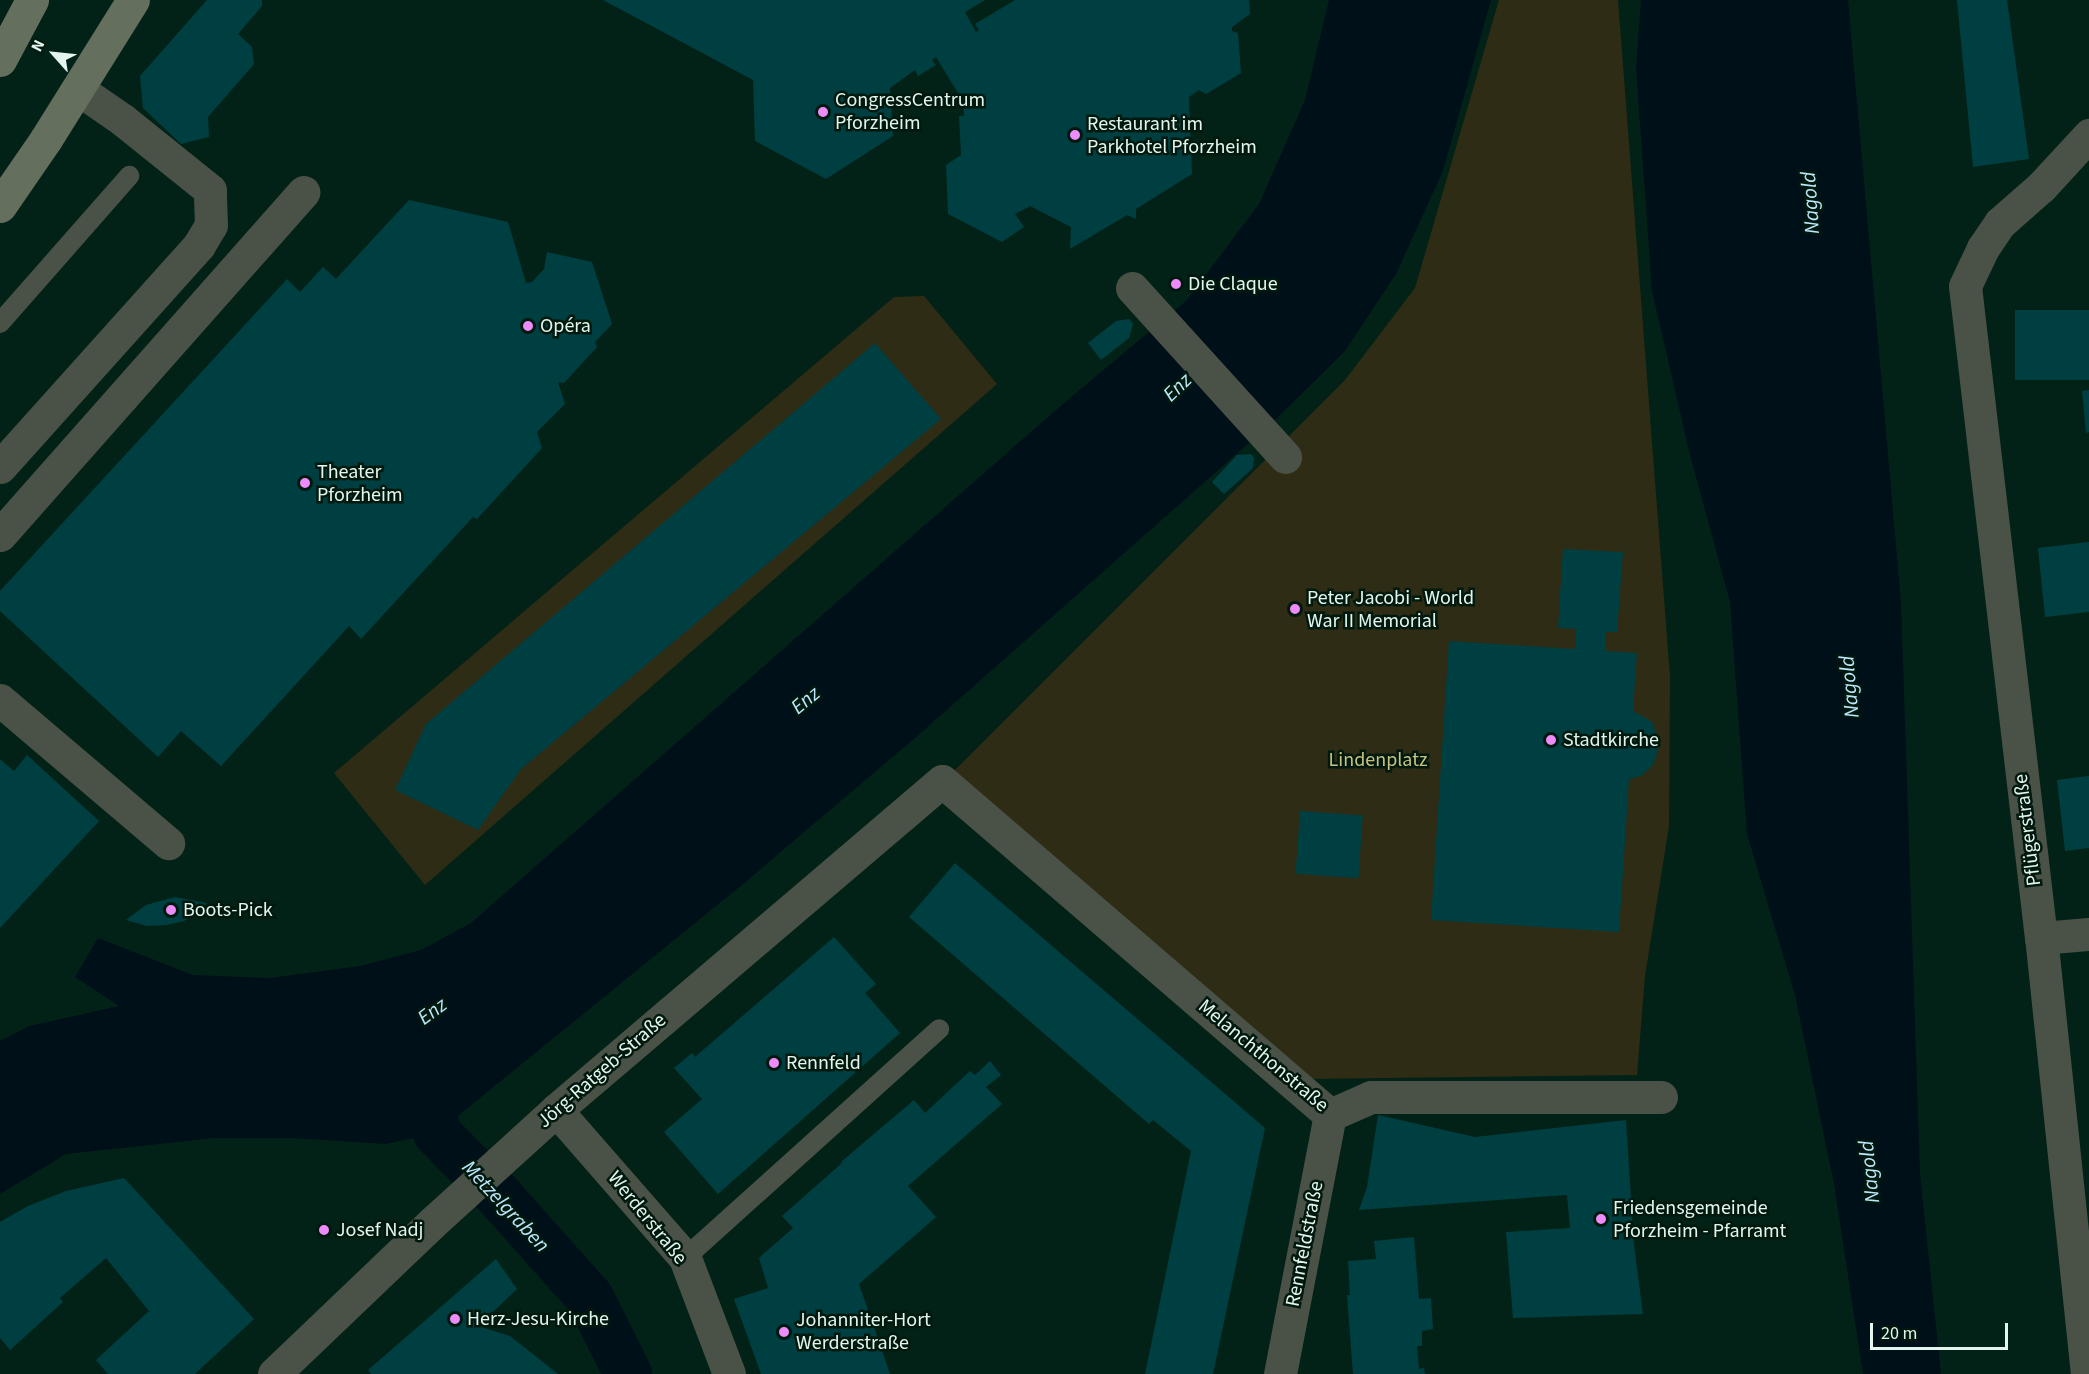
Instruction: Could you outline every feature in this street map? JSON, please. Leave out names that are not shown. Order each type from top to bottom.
[{"type":"main road","points":[[0,60],[32,0]]},
{"type":"main road","points":[[0,206],[78,89],[133,0]]},
{"type":"street","points":[[0,466],[199,245],[211,225],[210,190],[132,126],[78,89]]},
{"type":"street","name":"Pflügerstraße","points":[[2087,1374],[2041,938],[1965,286],[1983,248],[2000,223],[2041,187],[2089,135]]},
{"type":"street","points":[[0,535],[303,192]]},
{"type":"street","points":[[1132,288],[1278,450]]},
{"type":"street","points":[[0,700],[168,843]]},
{"type":"street","name":"Jörg-Ratgeb-Straße","points":[[274,1374],[532,1131],[942,781]]},
{"type":"street","name":"Melanchthonstraße","points":[[942,781],[1330,1115],[1371,1097],[1661,1097]]},
{"type":"street","points":[[2041,938],[2089,934]]},
{"type":"street","name":"Werderstraße","points":[[556,1110],[685,1258],[729,1374]]},
{"type":"street","name":"Rennfeldstraße","points":[[1280,1374],[1330,1115]]},
{"type":"lane","points":[[0,323],[129,176]]},
{"type":"lane","points":[[685,1258],[939,1029]]},
{"type":"green space","name":"Lindenplatz","points":[[1499,0],[1618,0],[1670,677],[1669,826],[1645,976],[1637,1075],[1304,1079],[947,778],[1345,380],[1415,288]]},
{"type":"green space","points":[[924,296],[997,384],[425,885],[334,773],[894,297]]},
{"type":"water","name":"Enz","points":[[1329,0],[1491,0],[1443,171],[1396,274],[1345,351],[1276,419],[915,738],[743,884],[437,1133],[386,1144],[293,1138],[215,1138],[66,1154],[0,1194],[0,1041],[29,1026],[119,1006],[75,977],[98,938],[193,975],[270,978],[360,966],[421,950],[471,923],[1064,403],[1187,300],[1259,204],[1305,100]]},
{"type":"water","name":"Nagold","points":[[1641,0],[1848,0],[1901,602],[1920,1174],[1941,1374],[1863,1374],[1834,1184],[1795,995],[1747,834],[1730,602],[1690,455],[1652,291],[1636,68]]},
{"type":"building","points":[[207,0],[262,0],[262,6],[238,34],[252,47],[254,64],[208,117],[209,137],[181,144],[143,108],[140,76]]},
{"type":"building","name":"Restaurant im Parkhotel Pforzheim","points":[[603,0],[985,0],[965,12],[976,32],[979,30],[975,24],[1015,0],[1249,0],[1250,14],[1232,27],[1232,31],[1238,33],[1241,73],[1206,94],[1199,90],[1189,97],[1192,174],[1136,209],[1136,219],[1127,215],[1070,249],[1071,227],[1030,206],[1015,214],[1024,227],[1002,242],[948,214],[946,165],[961,155],[959,116],[964,116],[963,101],[936,57],[932,60],[936,65],[918,76],[915,70],[890,88],[893,136],[826,179],[755,141],[753,80]]},
{"type":"building","points":[[1957,0],[2007,0],[2029,159],[1973,167]]},
{"type":"building","name":"Theater Pforzheim","points":[[409,200],[508,222],[526,283],[532,282],[544,269],[547,252],[592,262],[612,324],[595,342],[597,347],[564,383],[558,382],[565,404],[537,432],[542,448],[477,519],[473,517],[361,639],[349,626],[221,766],[181,731],[158,757],[0,611],[0,591],[287,279],[300,292],[323,267],[336,279]]},
{"type":"building","points":[[2015,310],[2089,310],[2089,380],[2015,380]]},
{"type":"building","points":[[1129,319],[1133,324],[1129,338],[1101,360],[1088,343],[1116,321]]},
{"type":"building","points":[[875,343],[941,419],[521,769],[478,830],[395,790],[426,724]]},
{"type":"building","points":[[2089,390],[2089,432],[2086,433],[2082,391]]},
{"type":"building","points":[[1251,454],[1254,458],[1253,468],[1224,494],[1212,482],[1237,455]]},
{"type":"building","points":[[2089,542],[2089,612],[2045,617],[2038,548]]},
{"type":"building","name":"Stadtkirche","points":[[1563,549],[1623,552],[1617,632],[1605,632],[1605,651],[1637,653],[1633,711],[1652,722],[1660,744],[1653,765],[1641,776],[1629,779],[1619,932],[1431,920],[1449,641],[1575,649],[1576,629],[1558,628]]},
{"type":"building","points":[[27,755],[99,821],[0,928],[0,759],[14,771]]},
{"type":"building","points":[[2089,776],[2089,848],[2065,851],[2057,780]]},
{"type":"building","points":[[1300,811],[1363,815],[1358,878],[1296,874]]},
{"type":"building","points":[[955,863],[1265,1128],[1213,1374],[1145,1374],[1191,1151],[1153,1120],[1149,1124],[909,917]]},
{"type":"building","name":"Boots-Pick","points":[[175,897],[207,903],[197,914],[184,921],[166,925],[147,926],[126,920],[146,905]]},
{"type":"building","name":"Rennfeld","points":[[834,937],[876,984],[865,993],[900,1033],[718,1194],[664,1132],[702,1099],[674,1068],[692,1053],[695,1057]]},
{"type":"building","points":[[990,1061],[1001,1075],[986,1087],[1002,1104],[908,1186],[936,1217],[859,1284],[890,1374],[761,1374],[734,1299],[768,1288],[759,1258],[793,1228],[782,1216],[914,1100],[925,1113],[970,1071],[975,1075]]},
{"type":"building","name":"Friedensgemeinde Pforzheim - Pfarramt","points":[[1378,1115],[1475,1137],[1626,1120],[1634,1245],[1643,1314],[1513,1318],[1506,1232],[1570,1228],[1567,1195],[1359,1210],[1367,1187]]},
{"type":"building","points":[[124,1178],[254,1319],[195,1374],[108,1374],[96,1360],[149,1311],[106,1258],[60,1298],[63,1302],[10,1350],[0,1338],[0,1222],[28,1206],[66,1191]]},
{"type":"building","points":[[1414,1237],[1419,1299],[1431,1298],[1433,1329],[1422,1331],[1422,1346],[1417,1346],[1419,1369],[1424,1368],[1425,1374],[1353,1374],[1347,1295],[1350,1295],[1348,1261],[1376,1259],[1374,1241]]},
{"type":"building","name":"Herz-Jesu-Kirche","points":[[496,1259],[517,1289],[478,1326],[510,1336],[558,1374],[371,1374],[368,1370]]},
{"type":"waterway","name":"Metzelgraben","points":[[424,1068],[437,1133],[500,1197],[590,1298],[628,1374]]},
{"type":"place","name":"CongressCentrum Pforzheim","points":[[823,112]]},
{"type":"place","name":"Restaurant im Parkhotel Pforzheim","points":[[1075,135]]},
{"type":"place","name":"Die Claque","points":[[1176,284]]},
{"type":"place","name":"Opéra","points":[[528,326]]},
{"type":"place","name":"Theater Pforzheim","points":[[305,483]]},
{"type":"place","name":"Peter Jacobi - World War II Memorial","points":[[1295,609]]},
{"type":"place","name":"Stadtkirche","points":[[1551,740]]},
{"type":"place","name":"Boots-Pick","points":[[171,910]]},
{"type":"place","name":"Rennfeld","points":[[774,1063]]},
{"type":"place","name":"Friedensgemeinde Pforzheim - Pfarramt","points":[[1601,1219]]},
{"type":"place","name":"Josef Nadj","points":[[324,1230]]},
{"type":"place","name":"Herz-Jesu-Kirche","points":[[455,1319]]},
{"type":"place","name":"Johanniter-Hort Werderstraße","points":[[784,1332]]}]
